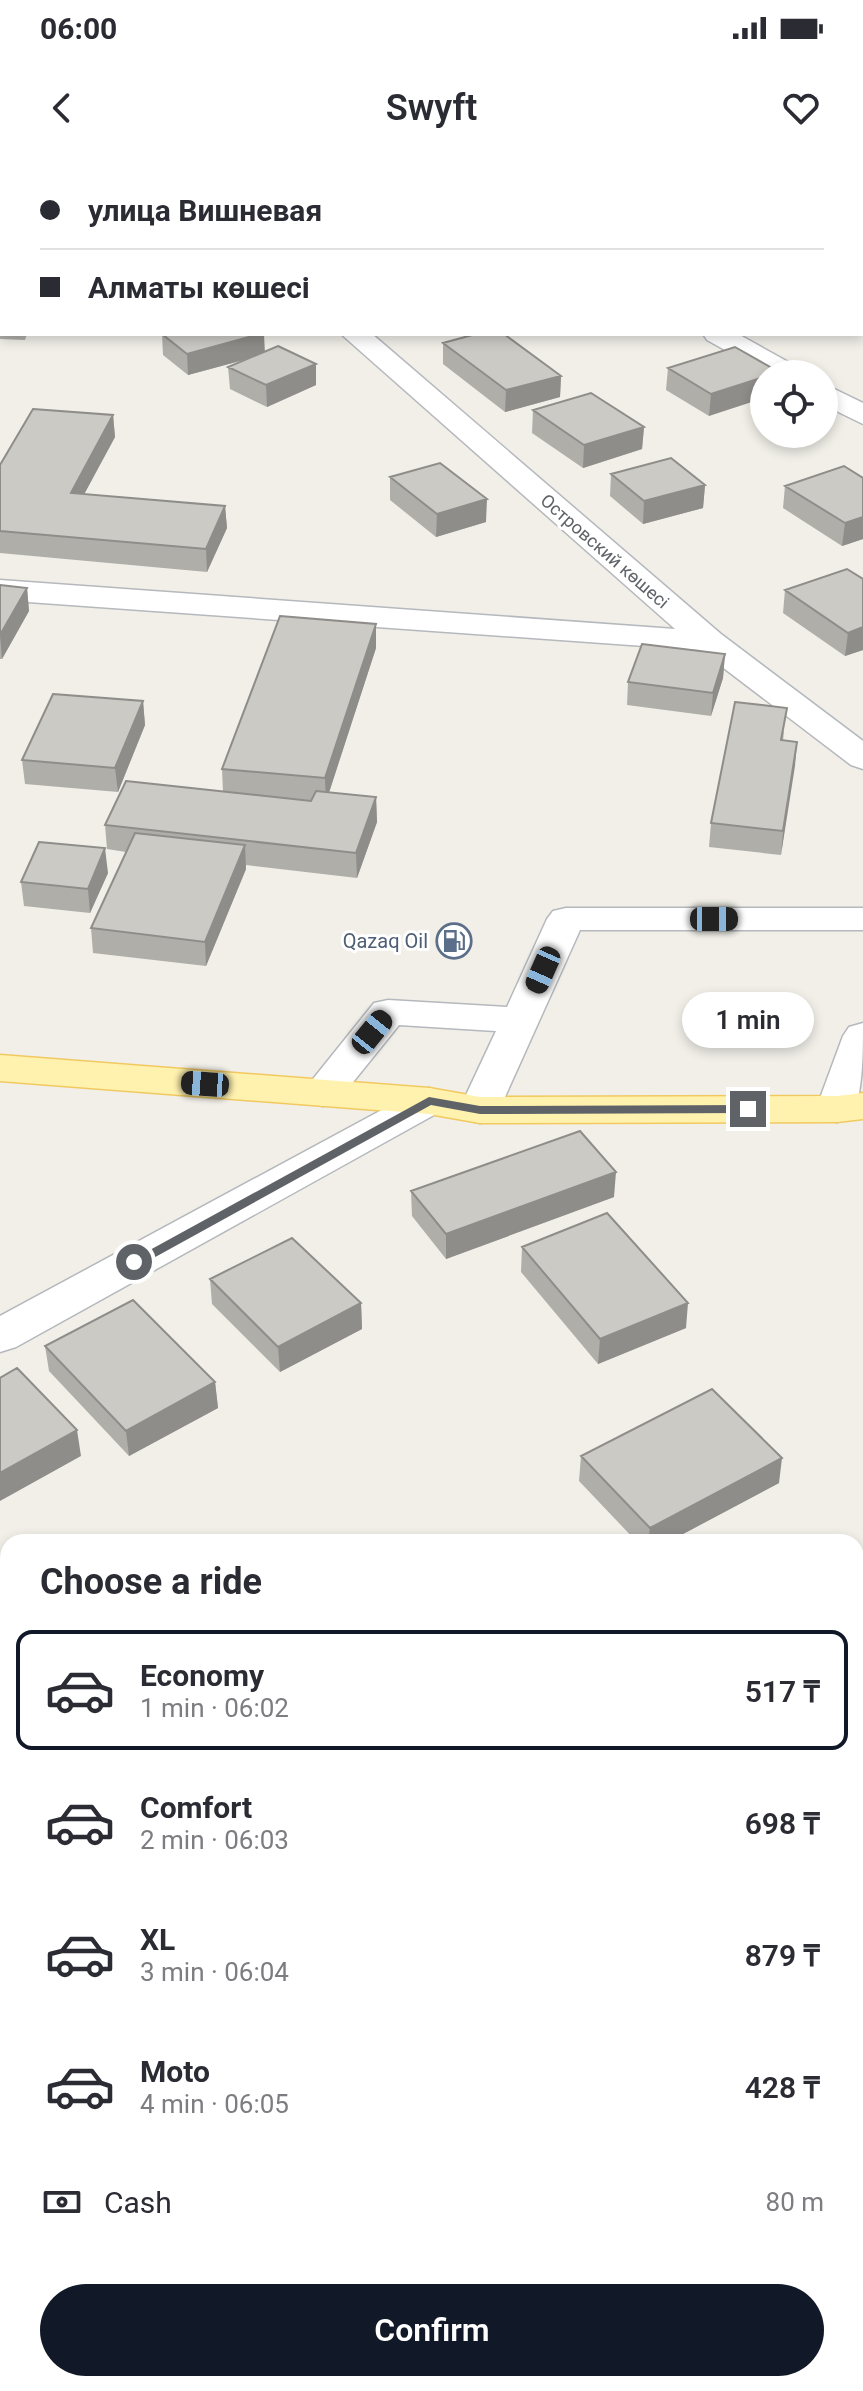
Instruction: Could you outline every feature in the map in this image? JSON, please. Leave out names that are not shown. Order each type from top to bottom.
[{"type":"main road","points":[[0,1068],[429,1101],[480,1110],[850,1108]]},
{"type":"street","name":"Островский көшесі","points":[[357,336],[709,641],[863,758]]},
{"type":"street","points":[[721,336],[764,360]]},
{"type":"street","points":[[838,401],[863,415]]},
{"type":"street","points":[[0,590],[709,641]]},
{"type":"street","points":[[480,1110],[566,919],[863,919]]},
{"type":"street","points":[[323,1093],[388,1012],[521,1020]]},
{"type":"street","points":[[850,1108],[863,1036]]},
{"type":"street","points":[[0,1336],[429,1101]]},
{"type":"building","points":[[164,336],[253,336],[187,354]]},
{"type":"building","points":[[469,336],[507,336],[561,376],[506,390],[443,343]]},
{"type":"building","points":[[278,346],[316,364],[266,385],[228,367]]},
{"type":"building","points":[[735,347],[758,360],[750,360],[750,381],[711,394],[668,368]]},
{"type":"building","points":[[591,393],[644,427],[584,445],[533,410]]},
{"type":"building","points":[[33,409],[113,415],[71,493],[225,506],[206,549],[0,531],[0,465]]},
{"type":"building","points":[[671,458],[705,485],[644,501],[611,474]]},
{"type":"building","points":[[440,463],[487,499],[437,514],[390,477]]},
{"type":"building","points":[[844,466],[863,478],[863,517],[845,523],[785,486]]},
{"type":"building","points":[[847,569],[863,579],[863,627],[848,633],[785,590]]},
{"type":"building","points":[[0,585],[27,588],[0,635]]},
{"type":"building","points":[[280,616],[376,624],[325,778],[222,769]]},
{"type":"building","points":[[642,644],[725,654],[713,693],[628,682]]},
{"type":"building","points":[[53,694],[143,701],[115,768],[22,760]]},
{"type":"building","points":[[735,702],[787,708],[781,740],[797,742],[783,831],[711,823]]},
{"type":"building","points":[[126,781],[311,801],[316,791],[376,797],[356,853],[105,825]]},
{"type":"building","points":[[135,833],[245,845],[205,942],[91,928]]},
{"type":"building","points":[[39,842],[105,848],[88,889],[21,882]]},
{"type":"building","points":[[580,1131],[616,1172],[446,1234],[411,1191]]},
{"type":"building","points":[[607,1213],[688,1303],[600,1339],[522,1247]]},
{"type":"building","points":[[292,1238],[361,1303],[278,1347],[210,1279]]},
{"type":"building","points":[[133,1300],[215,1382],[126,1431],[45,1346]]},
{"type":"building","points":[[17,1368],[77,1430],[0,1473],[0,1378]]},
{"type":"building","points":[[712,1389],[782,1458],[650,1528],[581,1456]]},
{"type":"place","name":"Qazaq Oil","points":[[454,941]]},
{"type":"route","points":[[134,1262],[429,1101],[480,1110],[748,1109]]}]
